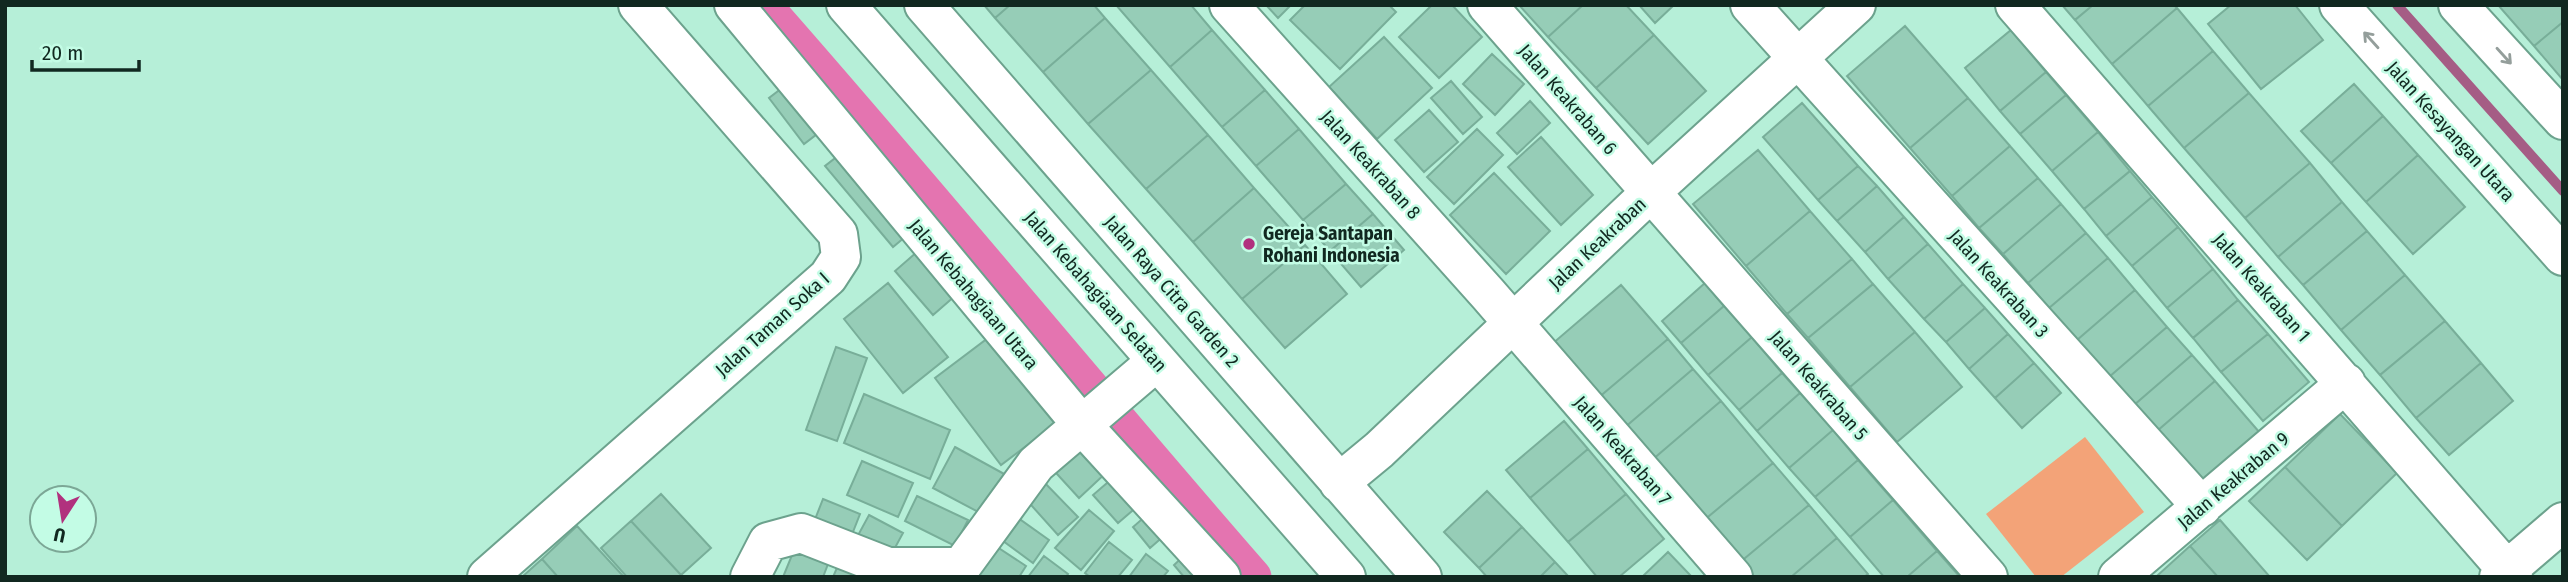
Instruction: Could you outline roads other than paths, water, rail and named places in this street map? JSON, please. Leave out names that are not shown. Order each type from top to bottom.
[{"type":"street","name":"Jalan Taman Soka I","points":[[487,577],[828,277],[841,257],[838,233],[638,5]]},
{"type":"street","name":"Jalan Kebahagiaan Utara","points":[[734,5],[1082,425],[1222,577]]},
{"type":"street","name":"Jalan Kebahagiaan Selatan","points":[[846,5],[1346,577]]},
{"type":"street","name":"Jalan Raya Citra Garden 2","points":[[924,5],[1422,577]]},
{"type":"street","name":"Jalan Keakraban 8","points":[[1229,5],[1513,322]]},
{"type":"street","name":"Jalan Keakraban 6","points":[[1487,5],[1650,193]]},
{"type":"street","name":"Jalan Keakraban 3","points":[[1750,5],[2202,507]]},
{"type":"street","name":"Jalan Keakraban","points":[[1339,483],[1379,450],[1650,193],[1856,5]]},
{"type":"street","name":"Jalan Keakraban 1","points":[[2015,5],[2346,383],[2506,575]]},
{"type":"street","name":"Jalan Kesayangan Utara","points":[[2339,5],[2563,256]]},
{"type":"street","points":[[2458,5],[2563,120]]},
{"type":"street","name":"Jalan Keakraban 5","points":[[1650,193],[1988,577]]},
{"type":"street","name":"Jalan Keakraban 7","points":[[1513,322],[1733,577]]},
{"type":"street","points":[[750,577],[768,542],[801,533],[888,567],[961,567],[1035,464],[1157,361]]},
{"type":"street","name":"Jalan Keakraban 9","points":[[2118,577],[2346,383]]},
{"type":"street","points":[[2506,575],[2563,522]]},
{"type":"waterway","points":[[763,5],[1253,577]]},
{"type":"waterway","points":[[2397,5],[2563,191]]},
{"type":"place","name":"Gereja Santapan Rohani Indonesia","points":[[1249,244]]}]
